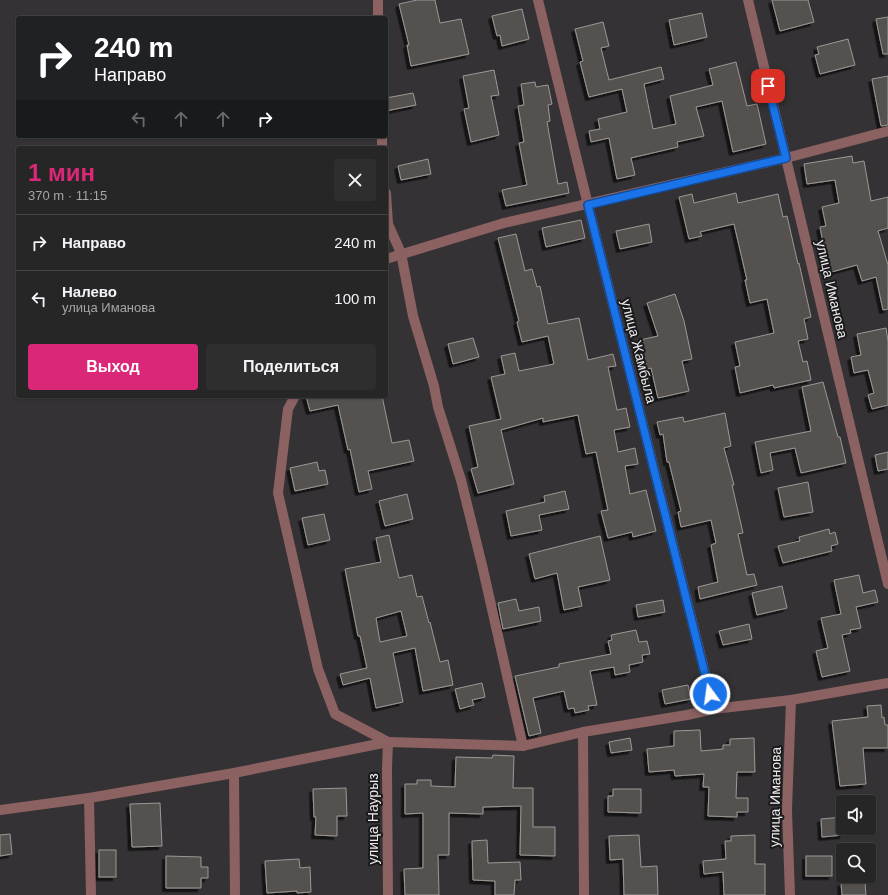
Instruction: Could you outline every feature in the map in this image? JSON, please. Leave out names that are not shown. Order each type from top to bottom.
[{"type":"street","points":[[378,0],[378,16]]},
{"type":"street","name":"улица Жамбыла","points":[[538,0],[714,709]]},
{"type":"street","name":"улица Иманова","points":[[748,0],[888,584]]},
{"type":"street","points":[[388,258],[504,223],[588,205],[786,158],[888,131]]},
{"type":"street","points":[[388,229],[401,254],[413,316],[434,386],[438,407],[461,480],[523,746]]},
{"type":"street","points":[[294,398],[288,409],[278,493],[318,669],[335,714],[388,742]]},
{"type":"street","points":[[0,810],[89,798],[234,773],[388,742],[523,746],[583,732],[687,716],[714,709],[791,700],[888,683]]},
{"type":"street","name":"улица Иманова","points":[[790,895],[787,810],[791,700]]},
{"type":"street","points":[[583,732],[584,895]]},
{"type":"street","name":"улица Наурыз","points":[[388,742],[388,895]]},
{"type":"street","points":[[234,773],[235,895]]},
{"type":"street","points":[[89,798],[90,895]]},
{"type":"building","points":[[417,0],[435,0],[440,23],[461,19],[469,54],[411,66],[407,45],[409,45],[399,4]]},
{"type":"building","points":[[772,0],[808,0],[814,22],[780,31]]},
{"type":"building","points":[[522,9],[529,39],[502,46],[500,35],[497,36],[492,16]]},
{"type":"building","points":[[702,13],[707,37],[674,45],[669,20]]},
{"type":"building","points":[[888,17],[888,54],[883,54],[876,19]]},
{"type":"building","points":[[603,22],[609,46],[601,48],[609,80],[661,67],[664,79],[644,84],[653,129],[676,124],[670,96],[713,85],[709,69],[736,62],[747,106],[757,104],[766,144],[733,152],[722,101],[696,107],[704,136],[677,142],[678,147],[631,158],[635,175],[617,179],[609,138],[591,142],[589,131],[600,129],[598,119],[627,112],[622,89],[589,97],[580,62],[583,61],[575,29]]},
{"type":"building","points":[[848,39],[855,65],[820,74],[815,55],[819,54],[817,47]]},
{"type":"building","points":[[494,70],[499,95],[491,96],[499,135],[471,142],[464,109],[469,108],[463,76]]},
{"type":"building","points":[[888,76],[888,125],[881,126],[872,79]]},
{"type":"building","points":[[535,82],[536,87],[548,85],[552,104],[548,105],[550,121],[547,122],[558,184],[567,182],[569,193],[506,206],[502,190],[527,185],[519,143],[524,142],[518,106],[524,105],[521,84]]},
{"type":"building","points":[[413,93],[416,105],[388,111],[388,98]]},
{"type":"building","points":[[852,156],[853,163],[864,161],[871,201],[888,197],[888,228],[878,231],[888,265],[888,309],[883,310],[876,277],[862,281],[857,265],[828,273],[822,253],[825,253],[820,227],[826,226],[822,207],[839,203],[835,180],[807,184],[804,164]]},
{"type":"building","points":[[428,159],[431,174],[401,180],[398,166]]},
{"type":"building","points":[[736,193],[738,203],[778,194],[783,217],[787,216],[811,317],[804,319],[808,339],[798,341],[803,362],[807,361],[811,380],[774,388],[773,385],[740,393],[735,367],[740,366],[735,342],[774,333],[767,299],[750,303],[745,280],[747,280],[734,224],[700,232],[702,236],[689,239],[679,197],[692,194],[694,203]]},
{"type":"building","points":[[581,220],[585,238],[546,247],[542,228]]},
{"type":"building","points":[[649,224],[652,242],[620,249],[616,231]]},
{"type":"building","points":[[516,234],[525,271],[532,269],[537,287],[540,286],[548,324],[579,318],[588,360],[613,354],[616,366],[608,367],[617,410],[626,408],[630,427],[614,430],[618,452],[635,448],[638,464],[625,466],[630,494],[646,490],[656,531],[633,537],[632,532],[608,538],[601,511],[608,510],[596,452],[586,454],[578,415],[543,422],[543,418],[501,430],[514,484],[478,493],[471,469],[478,467],[469,426],[501,419],[491,377],[505,374],[501,356],[515,353],[519,371],[554,364],[548,336],[522,342],[517,322],[519,321],[498,238]]},
{"type":"building","points":[[675,294],[684,321],[692,359],[682,361],[689,391],[658,398],[651,368],[647,369],[640,340],[658,336],[647,303]]},
{"type":"building","points":[[886,328],[888,341],[888,405],[872,409],[868,395],[874,393],[868,370],[854,373],[851,357],[861,355],[857,334]]},
{"type":"building","points":[[473,338],[479,357],[453,364],[448,344]]},
{"type":"building","points":[[823,382],[838,437],[840,437],[846,463],[801,473],[795,448],[770,453],[773,470],[761,473],[755,442],[811,431],[802,387]]},
{"type":"building","points":[[307,398],[382,398],[392,443],[409,440],[414,461],[368,471],[372,489],[359,492],[350,449],[348,450],[338,405],[310,411]]},
{"type":"building","points":[[725,413],[731,446],[724,448],[734,485],[732,485],[743,533],[738,534],[747,575],[754,574],[757,585],[700,599],[698,587],[718,582],[711,545],[716,543],[711,520],[681,527],[678,512],[681,511],[669,462],[667,462],[663,434],[660,435],[657,422],[683,417],[684,422]]},
{"type":"building","points":[[888,452],[888,469],[878,471],[875,455]]},
{"type":"building","points":[[317,462],[319,471],[325,470],[328,484],[295,491],[290,468]]},
{"type":"building","points":[[808,482],[813,512],[784,517],[778,488]]},
{"type":"building","points":[[565,491],[569,509],[539,515],[542,530],[511,536],[506,511],[545,502],[544,496]]},
{"type":"building","points":[[407,494],[413,519],[385,526],[379,501]]},
{"type":"building","points":[[324,514],[330,540],[308,545],[302,518]]},
{"type":"building","points":[[829,529],[830,534],[835,532],[838,544],[831,546],[832,551],[783,563],[778,546],[800,541],[799,537]]},
{"type":"building","points":[[389,535],[399,578],[412,575],[417,597],[422,596],[440,662],[448,660],[453,685],[423,691],[415,648],[393,653],[403,702],[376,708],[370,678],[343,685],[340,674],[367,668],[360,636],[358,636],[345,569],[381,562],[376,538]],"holes":[[[401,611],[407,636],[380,642],[376,618]]]},
{"type":"building","points":[[600,536],[610,580],[578,587],[582,606],[564,610],[557,573],[535,579],[529,554]]},
{"type":"building","points":[[859,575],[863,593],[875,590],[878,602],[856,607],[861,628],[850,630],[851,633],[842,635],[850,671],[822,677],[816,651],[828,648],[821,618],[841,614],[834,580]]},
{"type":"building","points":[[782,586],[787,608],[757,615],[752,593]]},
{"type":"building","points":[[516,599],[519,611],[539,607],[541,621],[503,629],[498,603]]},
{"type":"building","points":[[663,600],[665,612],[638,617],[636,605]]},
{"type":"building","points":[[749,624],[752,639],[723,645],[719,631]]},
{"type":"building","points":[[636,630],[639,642],[647,641],[650,654],[642,655],[643,662],[629,665],[630,672],[615,675],[614,667],[590,671],[597,705],[588,706],[589,710],[575,713],[574,708],[568,709],[564,691],[533,698],[541,733],[529,736],[515,676],[559,667],[559,664],[611,654],[608,641],[612,640],[611,635]]},
{"type":"building","points":[[482,683],[485,697],[472,700],[474,705],[460,709],[455,689]]},
{"type":"building","points":[[688,685],[691,699],[665,704],[662,690]]},
{"type":"building","points":[[881,705],[882,718],[884,717],[885,725],[888,725],[888,748],[863,748],[866,784],[840,786],[832,721],[868,717],[867,706]]},
{"type":"building","points":[[700,730],[701,751],[723,749],[723,745],[730,745],[730,739],[754,738],[755,772],[737,772],[736,798],[748,798],[748,812],[737,812],[737,817],[708,816],[709,787],[703,787],[704,774],[675,776],[674,770],[649,772],[647,749],[674,746],[674,731]]},
{"type":"building","points":[[630,738],[632,750],[611,753],[609,742]]},
{"type":"building","points":[[493,755],[514,756],[513,788],[533,788],[533,827],[555,827],[555,856],[520,855],[521,806],[483,807],[483,814],[449,813],[449,855],[438,855],[439,895],[405,895],[404,869],[423,868],[423,813],[405,814],[405,784],[417,784],[417,780],[431,780],[431,786],[455,787],[456,757],[492,758]]},
{"type":"building","points":[[346,788],[347,816],[337,816],[337,836],[315,835],[316,817],[314,817],[313,789]]},
{"type":"building","points":[[613,789],[641,789],[641,813],[608,812],[608,796],[613,796]]},
{"type":"building","points":[[160,803],[162,846],[132,847],[130,804]]},
{"type":"building","points":[[836,818],[836,835],[843,835],[822,837],[821,819]]},
{"type":"building","points":[[10,834],[12,854],[0,856],[0,835]]},
{"type":"building","points":[[639,835],[641,867],[657,866],[658,895],[624,895],[623,859],[610,860],[609,836]]},
{"type":"building","points":[[755,835],[755,864],[765,864],[765,895],[724,895],[723,872],[704,874],[703,861],[726,859],[725,841],[731,841],[731,836]]},
{"type":"building","points":[[487,840],[488,863],[520,862],[521,880],[515,880],[514,895],[495,895],[495,881],[473,880],[472,841]]},
{"type":"building","points":[[99,850],[116,850],[116,877],[99,877]]},
{"type":"building","points":[[166,856],[201,857],[201,867],[208,867],[208,878],[201,878],[201,888],[166,888]]},
{"type":"building","points":[[806,856],[832,856],[832,876],[806,876]]},
{"type":"building","points":[[299,859],[300,868],[310,867],[311,892],[297,893],[297,891],[267,893],[265,861]]},
{"type":"building","points":[[841,883],[865,883],[866,895],[842,895]]},
{"type":"route","points":[[710,694],[588,205],[786,158],[768,86]]}]
